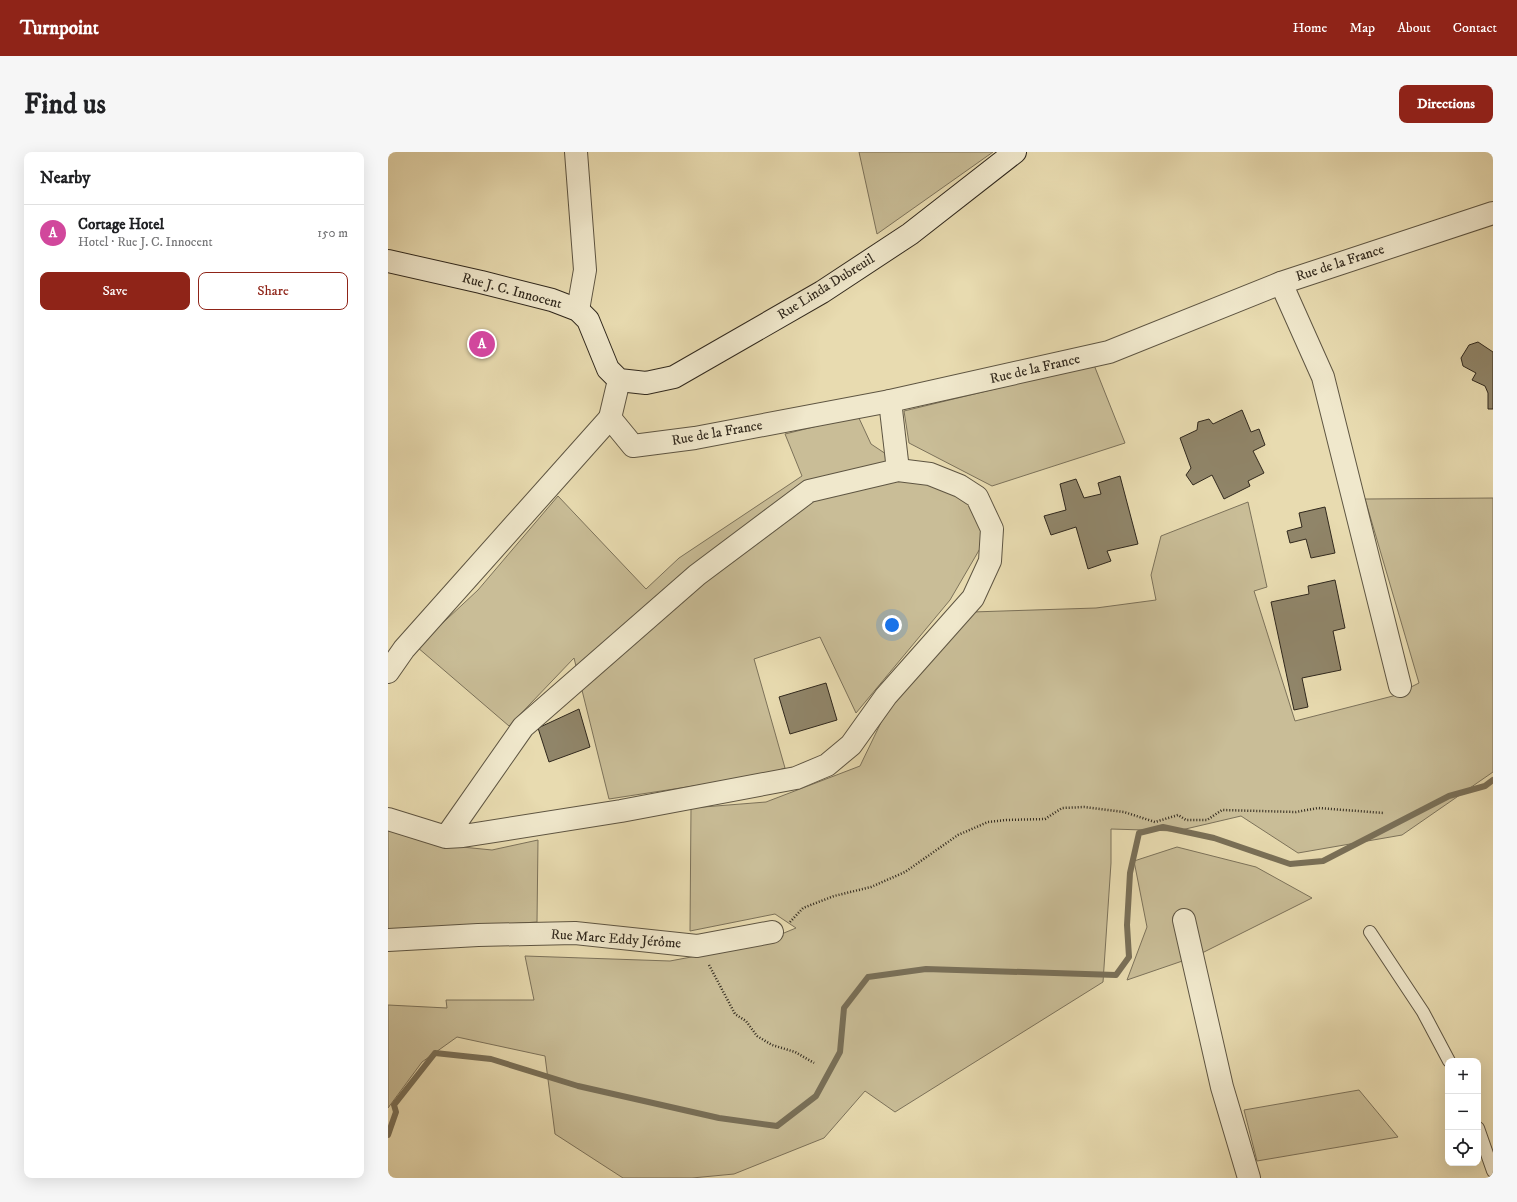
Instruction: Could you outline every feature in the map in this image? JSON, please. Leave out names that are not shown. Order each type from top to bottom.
[{"type":"street","points":[[576,152],[585,270],[578,310]]},
{"type":"street","name":"Rue Linda Dubreuil","points":[[619,380],[646,383],[674,377],[724,349],[822,292],[910,234],[1015,152]]},
{"type":"street","name":"Rue de la France","points":[[610,418],[633,446],[695,438],[890,402],[1110,352],[1281,283],[1493,213]]},
{"type":"street","name":"Rue J. C. Innocent","points":[[388,260],[552,300],[578,310],[588,320],[608,369],[619,380]]},
{"type":"street","points":[[1281,283],[1323,377],[1400,686]]},
{"type":"street","points":[[388,672],[404,649],[610,418],[619,380]]},
{"type":"street","points":[[890,402],[898,470]]},
{"type":"street","points":[[388,819],[446,837],[464,836],[621,811],[796,778],[827,765],[851,745],[886,696],[973,598],[990,561],[992,529],[977,497],[960,486],[930,474],[898,470],[809,491],[697,575],[523,726],[446,837]]},
{"type":"street","points":[[1184,920],[1222,1087],[1249,1178]]},
{"type":"street","name":"Rue Marc Eddy Jérôme","points":[[388,940],[478,935],[575,933],[697,946],[772,932]]},
{"type":"lane","points":[[1370,932],[1422,1012],[1447,1058]]},
{"type":"lane","points":[[1479,1130],[1493,1171]]},
{"type":"path","points":[[772,932],[791,921],[803,908],[834,896],[871,887],[905,872],[958,835],[988,822],[1045,819],[1062,808],[1084,807],[1124,812],[1155,822],[1178,815],[1186,820],[1207,820],[1222,810],[1296,812],[1318,808],[1384,813]]},
{"type":"path","points":[[697,946],[714,973],[735,1014],[746,1021],[757,1036],[772,1045],[795,1052],[814,1063]]},
{"type":"shaded area","points":[[859,152],[993,152],[877,234]]},
{"type":"shaded area","points":[[1094,365],[1125,443],[992,486],[909,443],[904,411]]},
{"type":"shaded area","points":[[858,416],[871,444],[898,462],[978,496],[992,528],[950,600],[856,713],[820,637],[754,659],[785,768],[765,775],[609,799],[574,658],[509,726],[417,647],[478,590],[558,496],[646,589],[679,558],[802,476],[785,434]]},
{"type":"shaded area","points":[[1493,498],[1493,772],[1402,835],[1298,853],[1241,816],[1177,831],[1111,829],[1111,863],[1103,982],[895,1112],[865,1091],[824,1138],[734,1174],[692,1178],[623,1178],[555,1134],[545,1056],[457,1037],[422,1062],[388,1108],[388,1005],[447,1008],[446,1000],[534,1000],[525,956],[670,961],[755,945],[796,928],[775,914],[690,931],[691,808],[766,802],[860,766],[902,679],[972,612],[1096,608],[1156,600],[1151,575],[1161,536],[1248,502],[1267,587],[1254,591],[1295,721],[1393,696],[1419,683],[1365,499]]},
{"type":"shaded area","points":[[388,829],[432,844],[492,850],[538,840],[537,922],[395,931],[388,930]]},
{"type":"shaded area","points":[[1177,847],[1256,867],[1312,898],[1194,957],[1127,980],[1147,927],[1134,861]]},
{"type":"shaded area","points":[[1359,1090],[1398,1137],[1257,1161],[1244,1110]]},
{"type":"building","points":[[1478,342],[1493,352],[1493,409],[1488,409],[1488,393],[1485,386],[1472,380],[1476,373],[1463,366],[1461,358],[1469,345]]},
{"type":"building","points":[[1242,410],[1251,432],[1259,429],[1265,445],[1253,451],[1264,473],[1248,481],[1250,486],[1224,499],[1212,475],[1193,485],[1186,475],[1191,468],[1180,438],[1197,430],[1198,422],[1209,419],[1213,424]]},
{"type":"building","points":[[1120,476],[1138,544],[1107,551],[1111,561],[1088,569],[1076,527],[1051,535],[1044,516],[1066,510],[1060,484],[1076,479],[1084,498],[1101,494],[1098,483]]},
{"type":"building","points":[[1325,507],[1335,553],[1311,558],[1306,539],[1290,543],[1287,531],[1302,527],[1299,513]]},
{"type":"building","points":[[1335,580],[1345,628],[1333,631],[1341,670],[1302,678],[1308,707],[1294,710],[1271,602],[1309,594],[1308,586]]},
{"type":"building","points":[[826,683],[837,720],[790,734],[779,697]]},
{"type":"building","points":[[579,709],[590,747],[549,762],[538,728]]},
{"type":"waterway","points":[[388,1135],[396,1112],[394,1105],[435,1053],[491,1059],[578,1086],[719,1118],[777,1126],[816,1096],[840,1052],[844,1008],[868,977],[926,969],[1116,975],[1129,957],[1127,925],[1130,873],[1139,833],[1163,827],[1214,838],[1290,864],[1323,861],[1449,796],[1485,786],[1493,780]]},
{"type":"place","name":"Cortage Hotel","points":[[482,344]]}]
